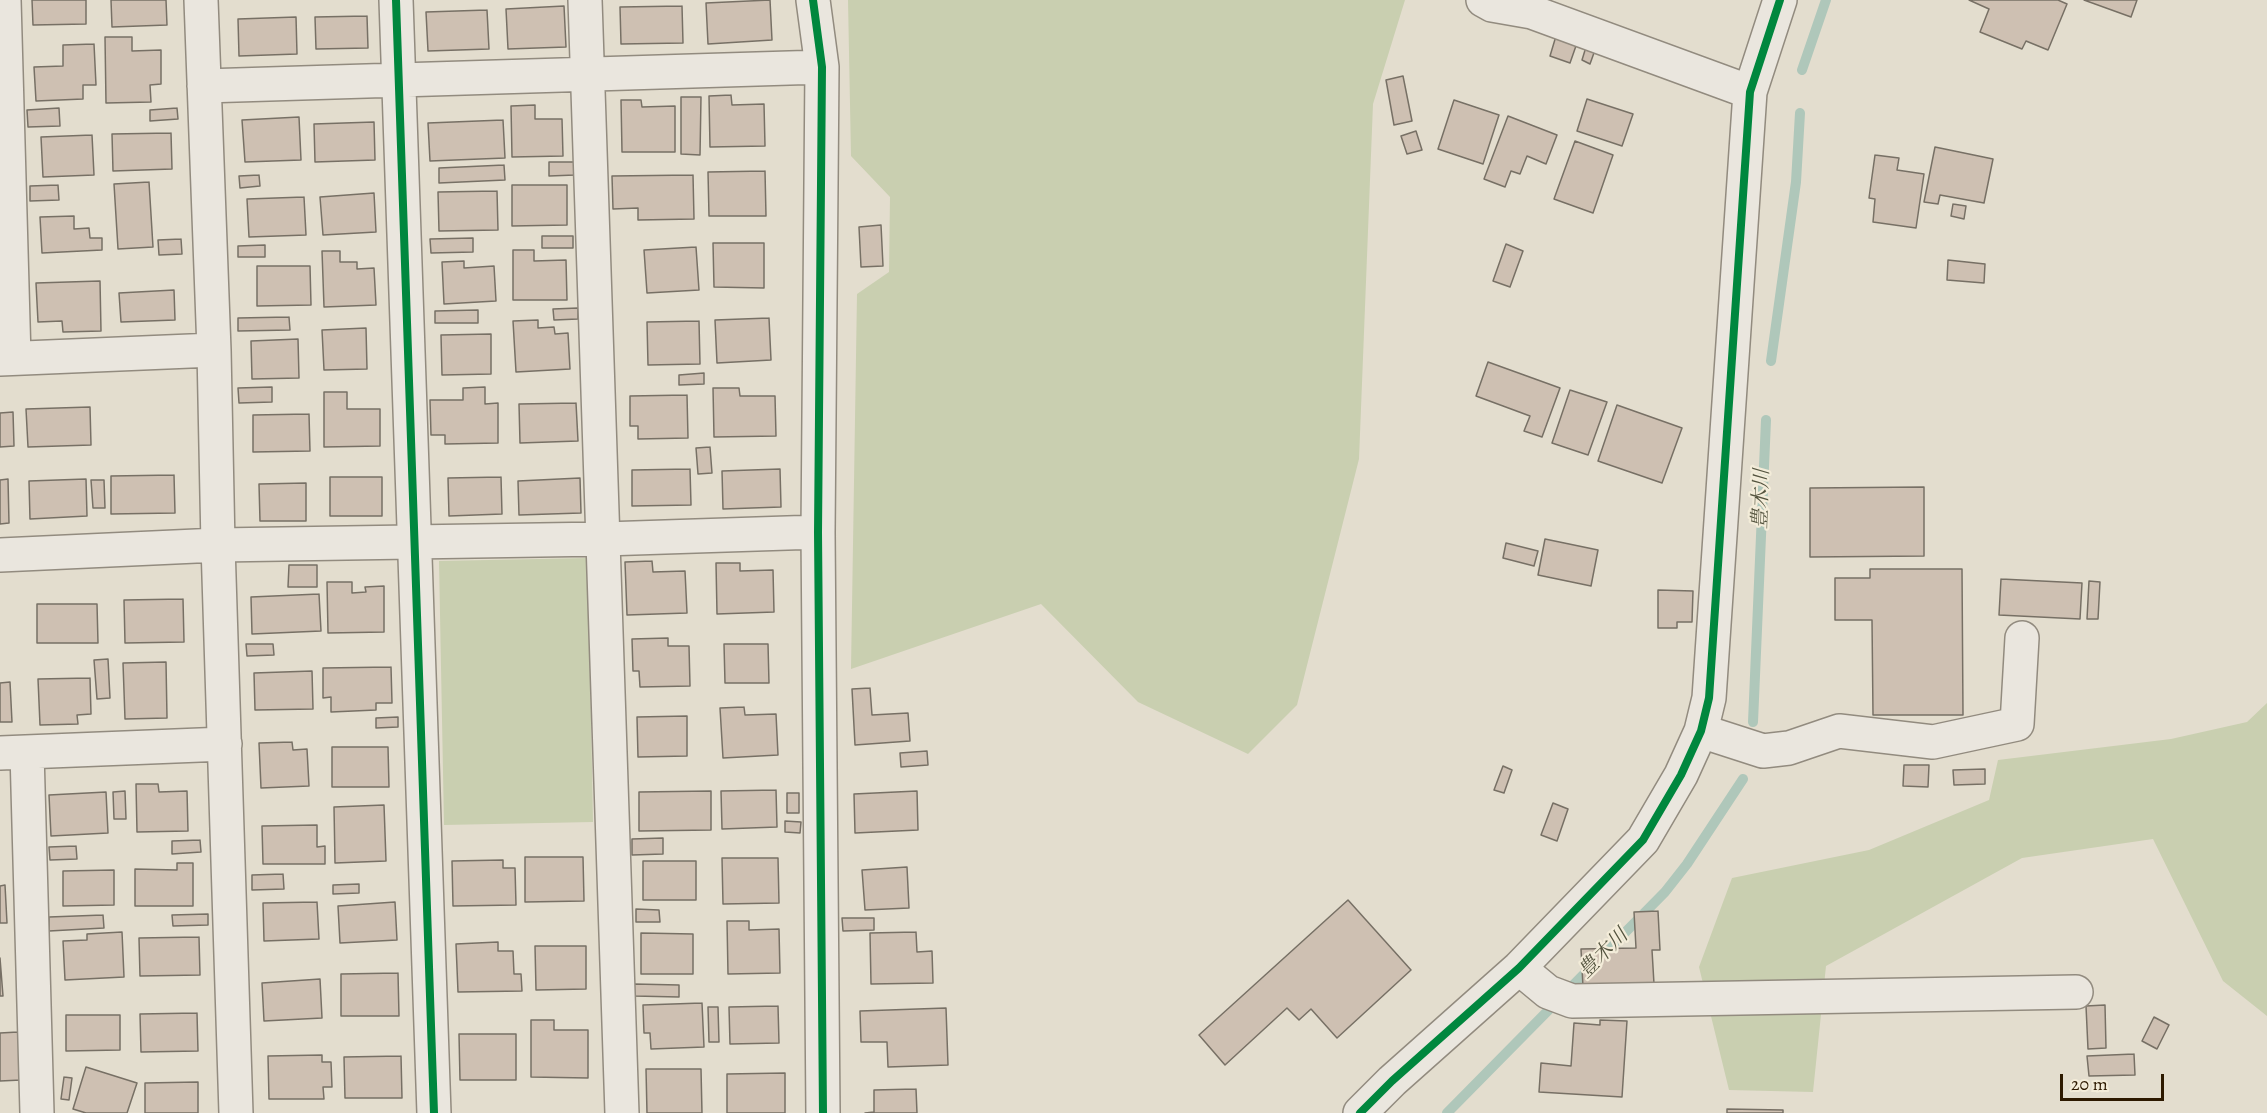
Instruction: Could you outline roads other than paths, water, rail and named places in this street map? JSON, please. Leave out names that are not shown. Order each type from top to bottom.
[{"type":"street","points":[[4,0],[7,359],[214,350]]},
{"type":"street","points":[[201,0],[214,350],[236,1113]]},
{"type":"street","points":[[396,0],[434,1113]]},
{"type":"street","points":[[585,0],[622,1113]]},
{"type":"street","points":[[813,0],[822,67],[818,532],[823,1113]]},
{"type":"street","points":[[1483,0],[1492,5],[1532,12],[1750,92]]},
{"type":"street","points":[[1360,1113],[1392,1081],[1519,968],[1643,840],[1681,775],[1701,731],[1709,698],[1750,92],[1780,0]]},
{"type":"street","points":[[204,86],[822,67]]},
{"type":"street","points":[[0,555],[218,544],[604,539],[818,532]]},
{"type":"street","points":[[1701,731],[1763,751],[1789,748],[1839,731],[1933,742],[2016,724],[2022,638]]},
{"type":"street","points":[[37,1113],[14,752],[225,744]]},
{"type":"street","points":[[1519,968],[1548,992],[1572,1001],[2076,992]]},
{"type":"waterway","name":"豊木川","points":[[1802,70],[1826,0]]},
{"type":"waterway","name":"豊木川","points":[[1771,361],[1796,182],[1800,113]]},
{"type":"waterway","name":"豊木川","points":[[1753,722],[1766,420]]},
{"type":"waterway","name":"豊木川","points":[[1447,1113],[1665,892],[1687,864],[1743,779]]}]
